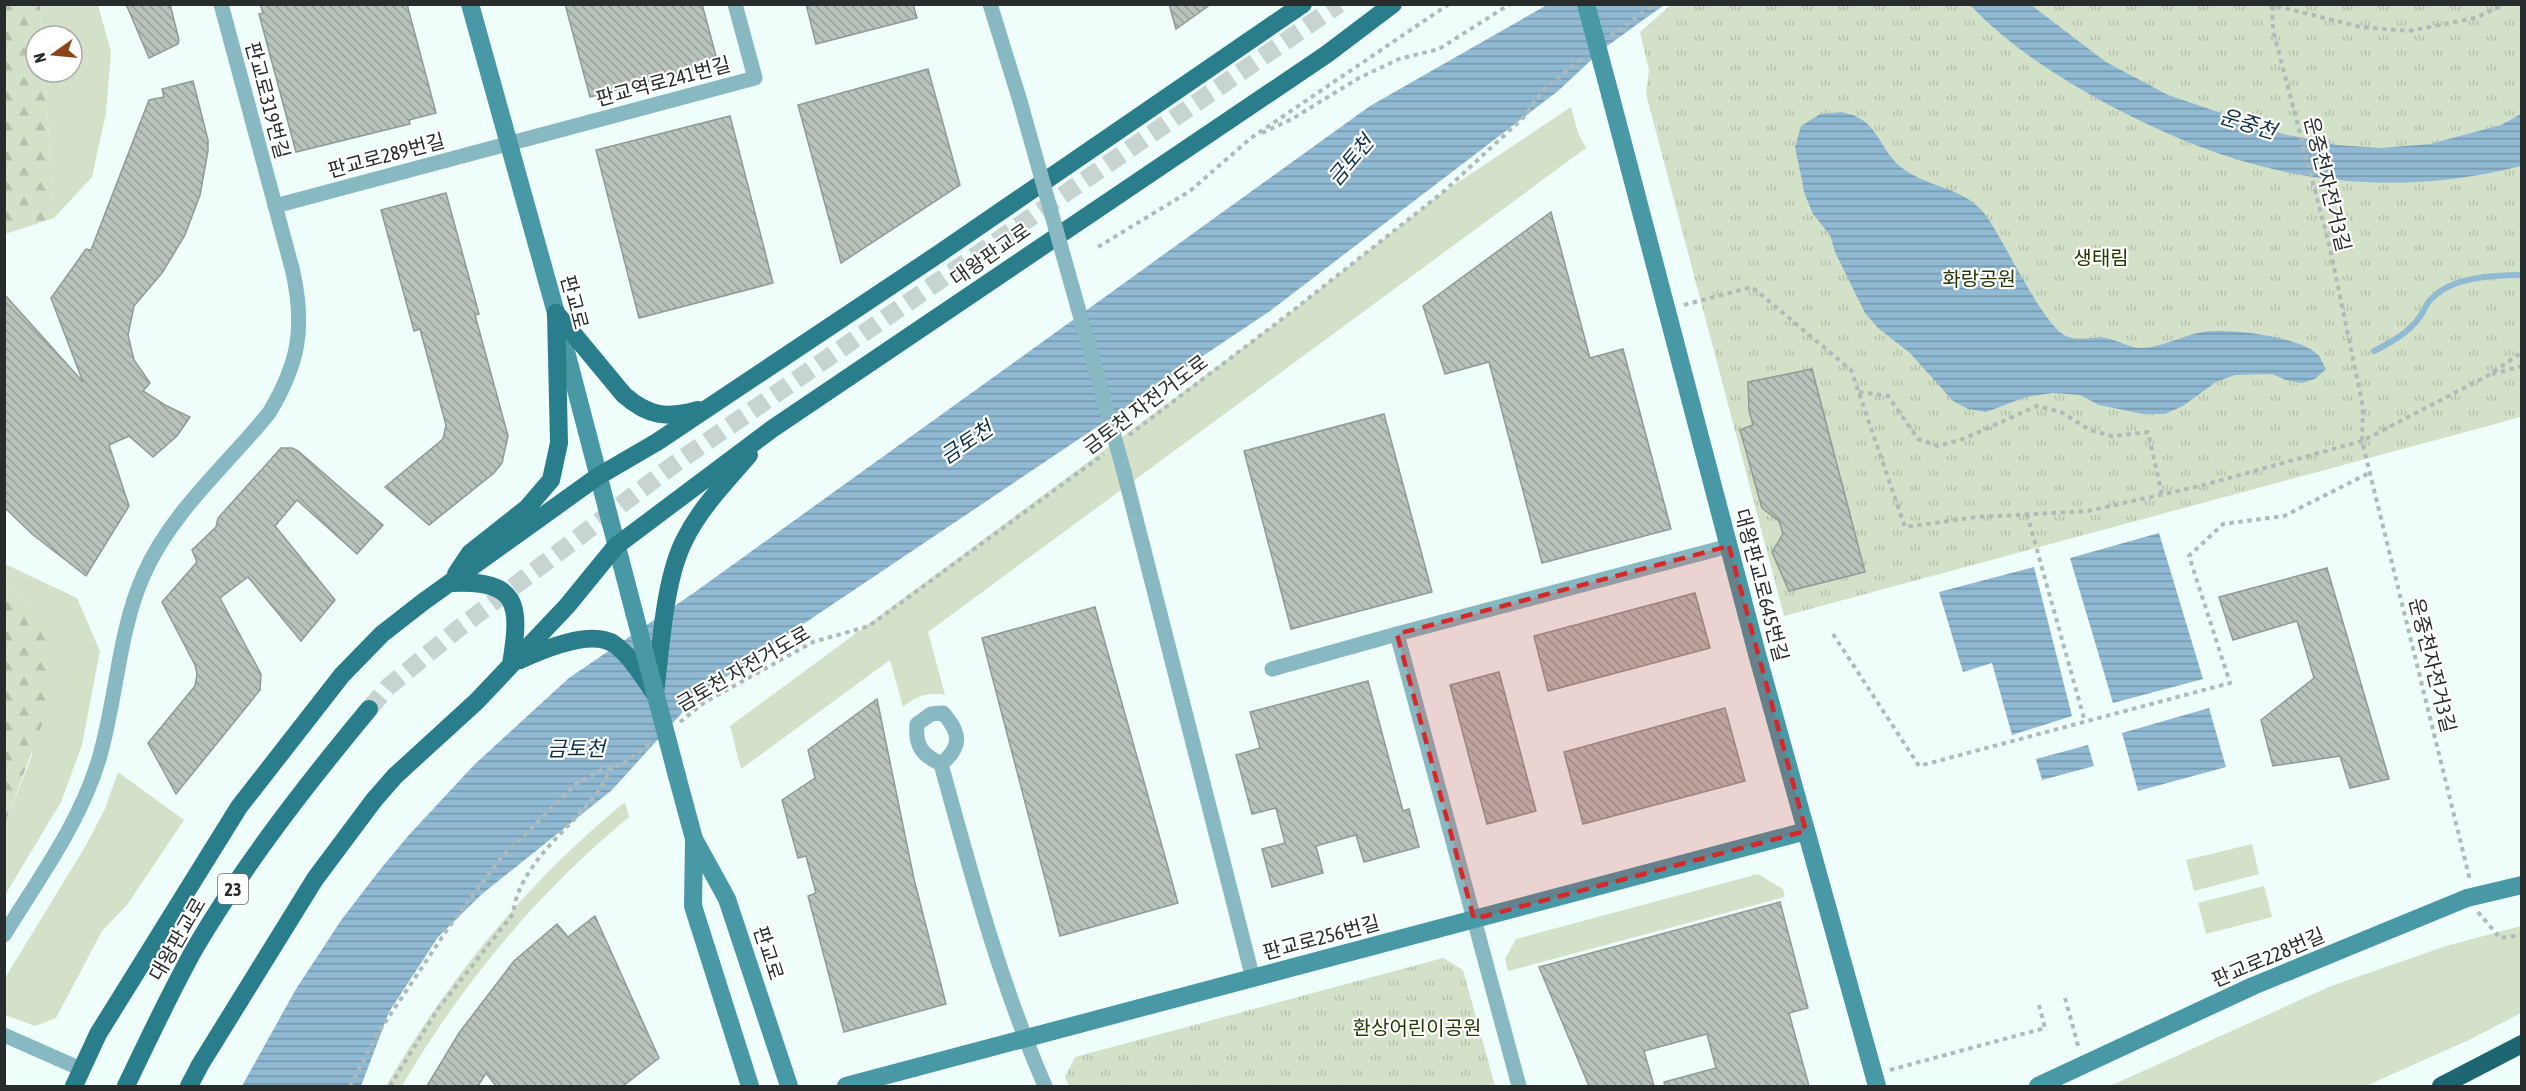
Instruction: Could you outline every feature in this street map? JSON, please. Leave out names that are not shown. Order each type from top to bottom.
[{"type":"highway","points":[[2441,1086],[2522,1044]]},
{"type":"main road","name":"대왕판교로","points":[[74,1086],[112,1010],[214,846],[277,757],[362,652],[402,617],[597,477],[712,405],[949,247],[1303,4]]},
{"type":"main road","name":"대왕판교로","points":[[189,1086],[278,936],[354,824],[395,776],[477,701],[567,606],[616,546],[772,429],[1148,172],[1327,54],[1393,4]]},
{"type":"main road","points":[[555,313],[624,395],[638,407],[649,412],[680,415],[712,405]]},
{"type":"main road","points":[[451,584],[470,553],[526,508],[551,480],[559,443],[555,313]]},
{"type":"main road","points":[[655,694],[666,603],[678,554],[708,501],[772,429]]},
{"type":"main road","points":[[451,584],[476,582],[488,584],[500,587],[509,597],[517,628],[511,664]]},
{"type":"main road","points":[[511,664],[562,643],[603,640],[612,643],[626,654],[655,694]]},
{"type":"main road","name":"대왕판교로","points":[[126,1086],[159,1015],[195,948],[298,795],[369,709]]},
{"type":"street","name":"판교로319번길","points":[[4,934],[63,841],[87,791],[106,734],[125,634],[144,573],[180,516],[269,413],[281,394],[288,376],[301,329],[298,296],[221,4]]},
{"type":"street","name":"판교로","points":[[470,4],[555,313],[694,839],[727,899],[789,1086]]},
{"type":"street","name":"판교역로241번길","points":[[508,144],[755,78],[735,4]]},
{"type":"street","points":[[990,4],[1020,101],[1124,472],[1253,979]]},
{"type":"street","name":"대왕판교로645번길","points":[[1586,4],[1729,546],[1876,1080]]},
{"type":"street","name":"판교로289번길","points":[[275,206],[508,144]]},
{"type":"street","points":[[1272,669],[1729,546]]},
{"type":"street","points":[[1397,634],[1519,1086]]},
{"type":"street","points":[[941,764],[987,927],[1025,1040],[1045,1086]]},
{"type":"street","name":"판교로256번길","points":[[846,1086],[1806,831]]},
{"type":"street","name":"판교로","points":[[694,839],[693,906],[750,1086]]},
{"type":"street","name":"판교로228번길","points":[[2038,1086],[2084,1067],[2253,986],[2467,897],[2522,885]]},
{"type":"street","points":[[4,1035],[81,1069]]},
{"type":"path","points":[[1098,247],[1190,191],[1251,138],[1449,4]]},
{"type":"path","points":[[1251,138],[1292,119],[1359,78],[1399,59],[1438,48],[1510,4]]},
{"type":"path","points":[[1605,41],[1654,4]]},
{"type":"path","points":[[2270,5],[2361,27],[2409,31],[2475,18],[2501,5]]},
{"type":"path","name":"운중천자전거3길","points":[[2270,5],[2273,30],[2330,248],[2363,407],[2362,441],[2469,876],[2467,897]]},
{"type":"path","name":"금토천 자전거도로","points":[[1121,441],[1276,324],[1442,193],[1523,118],[1544,89],[1588,54]]},
{"type":"path","points":[[1667,310],[1752,288],[1851,370],[1905,527],[1977,517],[2088,512],[2162,495],[2362,441],[2489,375],[2522,352]]},
{"type":"path","points":[[2489,375],[2522,366]]},
{"type":"path","points":[[1859,392],[1888,396],[1918,439],[1938,446],[1963,439],[2037,406],[2061,412],[2090,430],[2112,436],[2148,432],[2162,495]]},
{"type":"path","name":"금토천 자전거도로","points":[[677,724],[705,702],[813,642],[869,626],[1112,448]]},
{"type":"path","points":[[1833,634],[1919,766],[2230,683],[2189,556],[2223,524],[2284,516],[2371,472]]},
{"type":"path","points":[[2027,514],[2085,722]]},
{"type":"path","points":[[350,1086],[378,1033],[451,924],[500,859],[576,784],[605,768],[621,765],[658,738]]},
{"type":"path","points":[[390,1086],[438,1009],[513,914],[514,900],[526,875],[599,791],[612,767]]},
{"type":"path","points":[[2467,897],[2500,938],[2522,935]]},
{"type":"path","points":[[2065,998],[2084,1067]]},
{"type":"path","points":[[1876,1080],[2045,1028],[2039,1005]]},
{"type":"highlighted area","points":[[1729,546],[1806,831],[1474,919],[1397,634]]},
{"type":"green space","points":[[5,4],[40,5],[41,24],[24,24],[24,84],[46,84],[54,218],[5,234]]},
{"type":"green space","name":"화랑공원","points":[[1672,4],[2521,5],[2521,417],[1784,616],[1646,94],[1649,70],[1640,32]]},
{"type":"green space","points":[[40,5],[98,5],[111,52],[106,113],[92,177],[54,218],[46,84],[84,84],[84,24],[41,24]]},
{"type":"green space","points":[[1571,107],[1578,133],[1586,148],[928,632],[945,695],[922,696],[903,707],[890,660],[741,769],[730,726],[1286,316],[1442,193]]},
{"type":"green space","points":[[5,564],[77,598],[100,651],[82,745],[61,802],[5,895],[5,824],[32,755],[41,615],[5,582]]},
{"type":"green space","points":[[5,582],[41,615],[49,632],[44,719],[5,824]]},
{"type":"green space","points":[[118,772],[184,820],[127,905],[102,931],[56,1018],[35,1026],[5,1015],[5,978],[85,847],[105,809]]},
{"type":"green space","points":[[625,802],[629,817],[563,876],[503,942],[450,1012],[402,1086],[386,1086],[436,1008],[492,934],[555,865]]},
{"type":"green space","points":[[2252,844],[2259,874],[2194,891],[2186,860]]},
{"type":"green space","points":[[1758,874],[1783,889],[1785,897],[1508,971],[1505,959],[1516,939]]},
{"type":"green space","points":[[2264,886],[2272,917],[2206,934],[2198,903]]},
{"type":"green space","points":[[2521,926],[2521,1013],[2471,1039],[2366,1086],[2110,1086],[2331,986],[2446,946]]},
{"type":"green space","name":"환상어린이공원","points":[[1443,958],[1463,970],[1495,1086],[1069,1086],[1065,1077],[1075,1057]]},
{"type":"water","name":"금토천","points":[[1547,5],[1664,5],[1603,49],[1558,91],[1270,311],[763,651],[755,659],[700,693],[612,790],[482,894],[438,937],[389,1012],[361,1086],[242,1086],[296,989],[342,919],[379,871],[474,765],[569,678],[695,592],[1370,106]]},
{"type":"water","name":"운중천","points":[[1970,5],[2031,5],[2106,62],[2168,95],[2283,134],[2337,145],[2380,148],[2430,144],[2501,125],[2521,114],[2521,166],[2466,177],[2413,182],[2361,182],[2310,176],[2259,166],[2209,150],[2159,130],[2109,105],[2018,48]]},
{"type":"water","points":[[1841,112],[1863,120],[1894,160],[1912,175],[1976,204],[1992,225],[2046,316],[2056,329],[2066,336],[2076,339],[2106,338],[2141,348],[2156,346],[2203,332],[2245,332],[2295,342],[2318,355],[2326,369],[2315,379],[2302,383],[2272,374],[2235,375],[2216,382],[2183,406],[2165,414],[2143,414],[2099,405],[2080,395],[2053,393],[2026,397],[1986,412],[1968,409],[1953,401],[1910,353],[1878,328],[1865,313],[1835,252],[1830,235],[1813,214],[1805,195],[1795,147],[1801,126],[1820,114]]},
{"type":"water","points":[[2159,533],[2203,679],[2113,703],[2070,558]]},
{"type":"water","points":[[2034,567],[2072,716],[2012,735],[1992,663],[1963,672],[1939,592]]},
{"type":"water","points":[[2209,708],[2226,767],[2138,791],[2122,733]]},
{"type":"water","points":[[2088,745],[2094,766],[2042,780],[2036,759]]},
{"type":"building","points":[[126,4],[170,4],[178,44],[149,58]]},
{"type":"building","points":[[260,4],[407,4],[436,113],[409,120],[410,124],[296,152],[259,14],[263,13]]},
{"type":"building","points":[[565,4],[702,4],[716,56],[707,59],[709,65],[590,97]]},
{"type":"building","points":[[806,4],[913,4],[917,18],[816,44]]},
{"type":"building","points":[[1169,4],[1211,4],[1176,29]]},
{"type":"building","points":[[928,69],[960,185],[841,263],[798,105]]},
{"type":"building","points":[[193,81],[208,140],[200,195],[185,235],[162,273],[134,306],[128,335],[134,360],[150,383],[143,391],[190,417],[177,436],[153,457],[129,436],[109,445],[129,506],[86,576],[32,534],[4,507],[4,294],[83,382],[51,298],[86,249],[91,250],[149,100],[164,97],[162,89]]},
{"type":"building","points":[[730,116],[773,283],[639,318],[596,150]]},
{"type":"building","points":[[446,193],[479,314],[475,315],[508,436],[502,463],[494,473],[429,525],[385,487],[443,439],[446,425],[420,329],[414,331],[381,210]]},
{"type":"building","points":[[1551,212],[1590,358],[1623,349],[1671,529],[1542,563],[1489,362],[1445,374],[1423,306]]},
{"type":"building","points":[[1812,369],[1865,572],[1789,591],[1772,552],[1783,534],[1779,521],[1762,508],[1740,430],[1753,425],[1749,410],[1748,382]]},
{"type":"building","points":[[1384,414],[1432,592],[1291,629],[1244,451]]},
{"type":"building","points":[[281,448],[292,448],[298,451],[383,525],[357,554],[297,500],[275,526],[335,600],[301,641],[248,577],[220,598],[261,674],[260,690],[176,794],[148,743],[195,686],[197,674],[195,665],[162,602],[197,562],[192,550],[216,527],[218,518]]},
{"type":"building","points":[[2327,568],[2389,779],[2350,788],[2340,756],[2273,766],[2261,720],[2314,678],[2297,621],[2233,640],[2219,597]]},
{"type":"building","points":[[1695,593],[1710,648],[1548,691],[1534,636]]},
{"type":"building","points":[[1095,607],[1178,903],[1060,936],[982,638]]},
{"type":"building","points":[[1499,672],[1536,811],[1487,824],[1450,685]]},
{"type":"building","points":[[1368,681],[1403,811],[1409,809],[1419,847],[1364,862],[1356,835],[1316,846],[1323,873],[1272,887],[1262,849],[1285,843],[1276,808],[1252,814],[1236,755],[1260,748],[1250,712]]},
{"type":"building","points":[[877,699],[914,879],[946,1004],[844,1032],[808,896],[816,893],[806,856],[798,858],[782,800],[815,778],[808,750]]},
{"type":"building","points":[[1725,708],[1745,781],[1583,824],[1564,752]]},
{"type":"building","points":[[1780,902],[1808,1008],[1789,1013],[1809,1086],[1665,1086],[1664,1082],[1716,1068],[1707,1034],[1644,1051],[1654,1086],[1589,1086],[1539,967]]},
{"type":"building","points":[[595,916],[659,1058],[623,1086],[496,1086],[486,1073],[478,1086],[427,1086],[459,1033],[514,961],[557,924],[568,937]]},
{"type":"waterway","points":[[2374,351],[2409,329],[2421,316],[2430,300],[2441,291],[2462,281],[2522,275]]},
{"type":"tunnel","points":[[369,709],[388,687],[458,629],[676,463],[1339,4]]},
{"type":"park label","name":"생태림","points":[[2101,257]]}]
